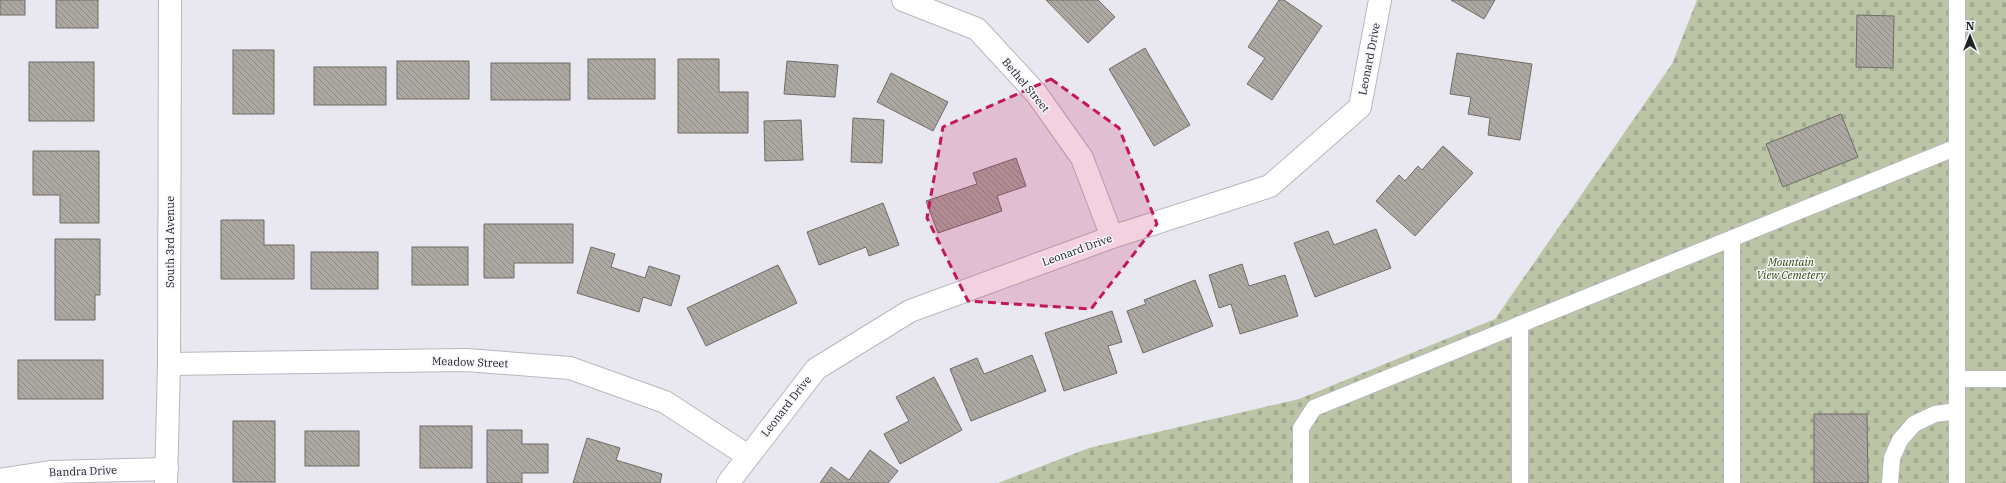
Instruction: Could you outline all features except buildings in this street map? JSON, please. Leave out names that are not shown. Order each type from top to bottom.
[{"type":"street","name":"South 3rd Avenue","points":[[166,476],[169,364],[170,0]]},
{"type":"street","name":"Bethel Street","points":[[903,0],[977,29],[1036,93],[1082,158],[1112,237]]},
{"type":"street","name":"Leonard Drive","points":[[728,483],[816,368],[910,311],[1112,237],[1270,186],[1360,108],[1380,0]]},
{"type":"street","name":"Meadow Street","points":[[169,364],[466,360],[570,368],[665,402],[748,456]]},
{"type":"street","name":"Bandra Drive","points":[[0,480],[50,472],[166,476]]},
{"type":"lane","points":[[1957,0],[1957,483]]},
{"type":"lane","points":[[1301,483],[1302,428],[1314,408],[1957,147]]},
{"type":"lane","points":[[1732,239],[1732,483]]},
{"type":"lane","points":[[1520,324],[1520,483]]},
{"type":"lane","points":[[1957,379],[2006,379]]},
{"type":"lane","points":[[1890,483],[1892,458],[1900,440],[1914,424],[1935,414],[1957,411]]},
{"type":"highlighted area","points":[[1051,79],[1119,128],[1157,224],[1091,309],[968,301],[927,218],[943,127]]},
{"type":"green space","name":"Mountain View Cemetery","points":[[1697,0],[2006,0],[2006,483],[998,483],[1089,448],[1299,399],[1495,319],[1672,64]]}]
